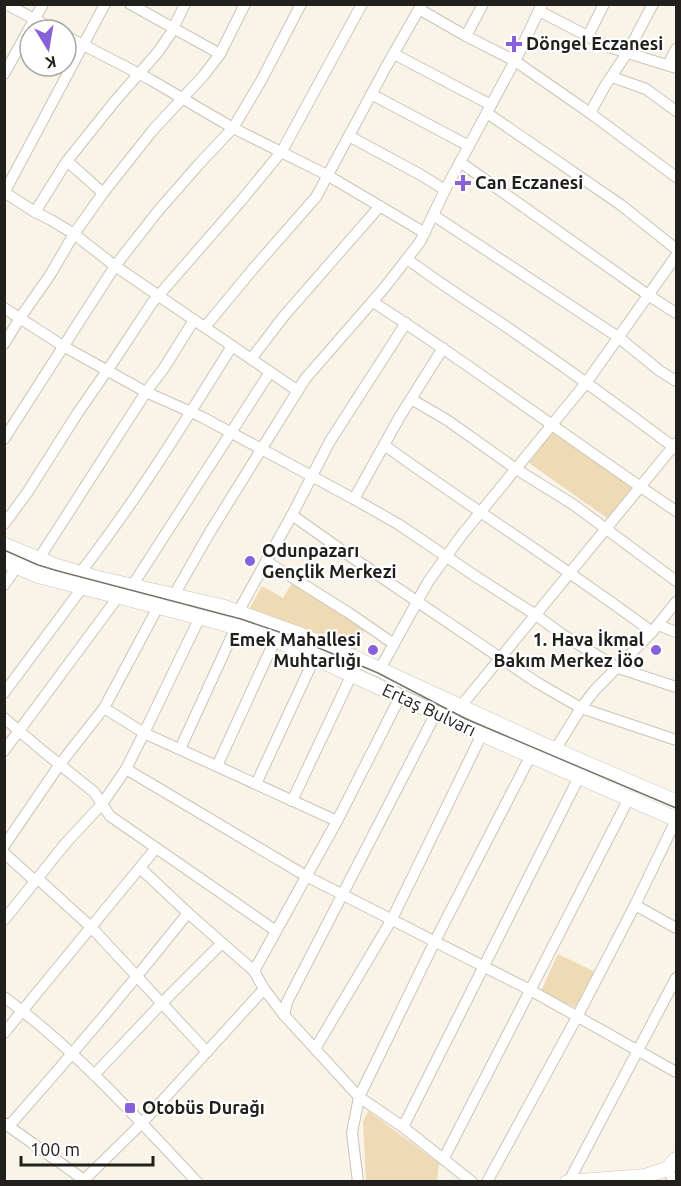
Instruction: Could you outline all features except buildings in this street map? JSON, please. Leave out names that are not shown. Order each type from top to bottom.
[{"type":"main road","name":"Ertaş Bulvarı","points":[[4,545],[55,566],[118,597],[200,617],[275,640],[676,820]]},
{"type":"main road","name":"Ertaş Bulvarı","points":[[11,564],[40,576],[132,586],[238,612],[380,669],[555,750],[676,802]]},
{"type":"main road","points":[[568,1181],[645,1176],[669,1170]]},
{"type":"street","points":[[6,4],[31,18]]},
{"type":"street","points":[[36,18],[43,4]]},
{"type":"street","points":[[105,4],[5,192],[74,234],[115,266],[298,390]]},
{"type":"street","points":[[130,4],[220,54]]},
{"type":"street","points":[[35,212],[67,161],[158,52],[185,4]]},
{"type":"street","points":[[4,344],[103,193],[153,130],[184,98],[220,54],[245,4]]},
{"type":"street","points":[[4,439],[115,266],[158,211],[233,128],[302,4]]},
{"type":"street","points":[[4,524],[158,295],[282,151],[362,4]]},
{"type":"street","points":[[466,36],[483,4]]},
{"type":"street","points":[[588,36],[604,4]]},
{"type":"street","points":[[590,113],[627,53],[653,4]]},
{"type":"street","points":[[205,327],[316,197],[420,7],[466,36],[515,61],[676,177]]},
{"type":"street","points":[[174,596],[210,532],[298,390],[373,302],[420,242],[541,8],[609,47],[672,67],[676,49]]},
{"type":"street","points":[[78,42],[184,98],[233,128],[327,175],[425,233]]},
{"type":"street","points":[[4,74],[18,50]]},
{"type":"street","points":[[394,54],[489,109],[676,249]]},
{"type":"street","points":[[612,77],[646,89],[676,111]]},
{"type":"street","points":[[371,94],[469,146]]},
{"type":"street","points":[[349,136],[445,190]]},
{"type":"street","points":[[67,161],[103,193]]},
{"type":"street","points":[[460,162],[676,313]]},
{"type":"street","points":[[251,359],[284,316],[381,206]]},
{"type":"street","points":[[433,215],[618,337],[676,381]]},
{"type":"street","points":[[380,669],[428,582],[481,512],[586,383],[676,256]]},
{"type":"street","points":[[407,259],[675,446],[461,706]]},
{"type":"street","points":[[373,302],[552,423],[676,511]]},
{"type":"street","points":[[4,308],[63,346],[146,393],[231,433],[398,524],[563,635],[618,668],[676,687]]},
{"type":"street","points":[[38,560],[194,320]]},
{"type":"street","points":[[238,612],[336,432],[406,323]]},
{"type":"street","points":[[4,693],[81,580],[232,345]]},
{"type":"street","points":[[354,499],[443,348]]},
{"type":"street","points":[[132,586],[270,372]]},
{"type":"street","points":[[411,399],[447,420],[516,469],[574,505],[676,581]]},
{"type":"street","points":[[384,445],[570,573],[655,628],[676,632]]},
{"type":"street","points":[[292,515],[536,682],[581,708],[676,740]]},
{"type":"street","points":[[266,561],[394,644]]},
{"type":"street","points":[[4,585],[11,564]]},
{"type":"street","points":[[4,751],[118,597]]},
{"type":"street","points":[[555,750],[594,691],[655,628],[676,602]]},
{"type":"street","points":[[4,846],[60,764],[104,708],[158,607]]},
{"type":"street","points":[[4,920],[65,844],[102,804],[126,769],[200,617]]},
{"type":"street","points":[[180,749],[236,627]]},
{"type":"street","points":[[217,766],[275,640]]},
{"type":"street","points":[[256,784],[315,657]]},
{"type":"street","points":[[292,801],[352,674]]},
{"type":"street","points":[[254,970],[337,821],[400,697]]},
{"type":"street","points":[[104,708],[144,733],[337,821]]},
{"type":"street","points":[[284,1015],[287,1002],[436,713]]},
{"type":"street","points":[[4,718],[94,792],[110,816],[276,931]]},
{"type":"street","points":[[315,1049],[392,919],[482,734]]},
{"type":"street","points":[[358,1182],[352,1133],[359,1097],[435,941],[531,755]]},
{"type":"street","points":[[126,769],[306,876],[530,990],[676,1072]]},
{"type":"street","points":[[404,1127],[579,777]]},
{"type":"street","points":[[444,1158],[629,798]]},
{"type":"street","points":[[487,1182],[577,1017],[676,820]]},
{"type":"street","points":[[4,1033],[156,848]]},
{"type":"street","points":[[4,853],[91,927],[207,1052]]},
{"type":"street","points":[[140,868],[254,970],[284,1015],[359,1097],[404,1127],[472,1182]]},
{"type":"street","points":[[635,905],[676,928]]},
{"type":"street","points":[[188,913],[73,1054],[7,1124],[86,1180],[264,988]]},
{"type":"street","points":[[94,1075],[222,943]]},
{"type":"street","points":[[568,1181],[676,978]]},
{"type":"street","points":[[4,997],[73,1054],[197,1182]]},
{"type":"street","points":[[669,1170],[674,1182]]},
{"type":"shaded area","points":[[556,428],[635,486],[607,518],[529,463]]},
{"type":"shaded area","points":[[292,583],[365,627],[355,653],[249,609],[262,586],[283,598]]},
{"type":"shaded area","points":[[558,954],[595,972],[576,1008],[541,991]]},
{"type":"shaded area","points":[[368,1111],[439,1163],[437,1181],[366,1181],[363,1122]]},
{"type":"tram line","points":[[4,550],[58,571],[241,619],[288,635],[378,673],[466,719],[676,808]]},
{"type":"place","name":"Döngel Eczanesi","points":[[514,44]]},
{"type":"place","name":"Can Eczanesi","points":[[463,183]]},
{"type":"place","name":"Odunpazarı Gençlik Merkezi","points":[[250,561]]},
{"type":"place","name":"Emek Mahallesi Muhtarlığı","points":[[373,650]]},
{"type":"place","name":"1. Hava İkmal Bakım Merkez İöo","points":[[656,650]]},
{"type":"place","name":"Otobüs Durağı","points":[[130,1108]]}]
